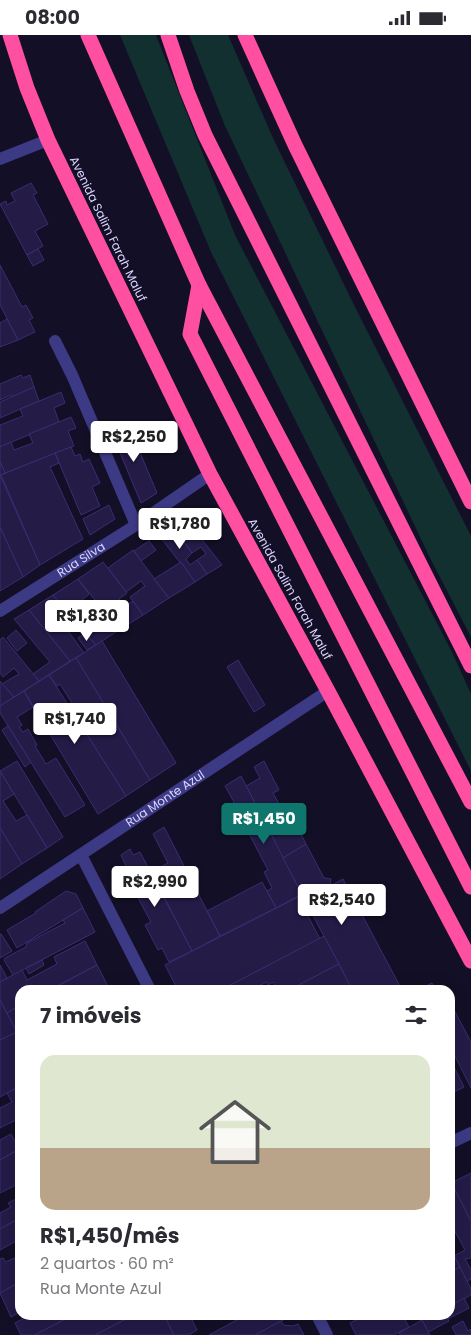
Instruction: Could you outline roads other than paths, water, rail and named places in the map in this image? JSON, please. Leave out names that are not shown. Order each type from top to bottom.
[{"type":"highway","name":"Avenida Salim Farah Maluf","points":[[10,35],[27,87],[48,140],[210,474],[328,691],[471,961]]},
{"type":"highway","points":[[88,35],[200,285],[471,802]]},
{"type":"highway","points":[[168,35],[187,91],[205,135],[471,666]]},
{"type":"highway","points":[[245,35],[295,145],[471,502]]},
{"type":"highway","points":[[200,285],[190,333],[471,887]]},
{"type":"street","points":[[0,159],[48,140]]},
{"type":"street","points":[[56,341],[136,525]]},
{"type":"street","name":"Rua Silva","points":[[0,611],[136,525],[210,474]]},
{"type":"street","name":"Rua Monte Azul","points":[[0,908],[328,691]]},
{"type":"street","points":[[81,855],[147,985]]},
{"type":"street","points":[[455,1141],[471,1133]]},
{"type":"street","points":[[320,1320],[327,1335]]}]
